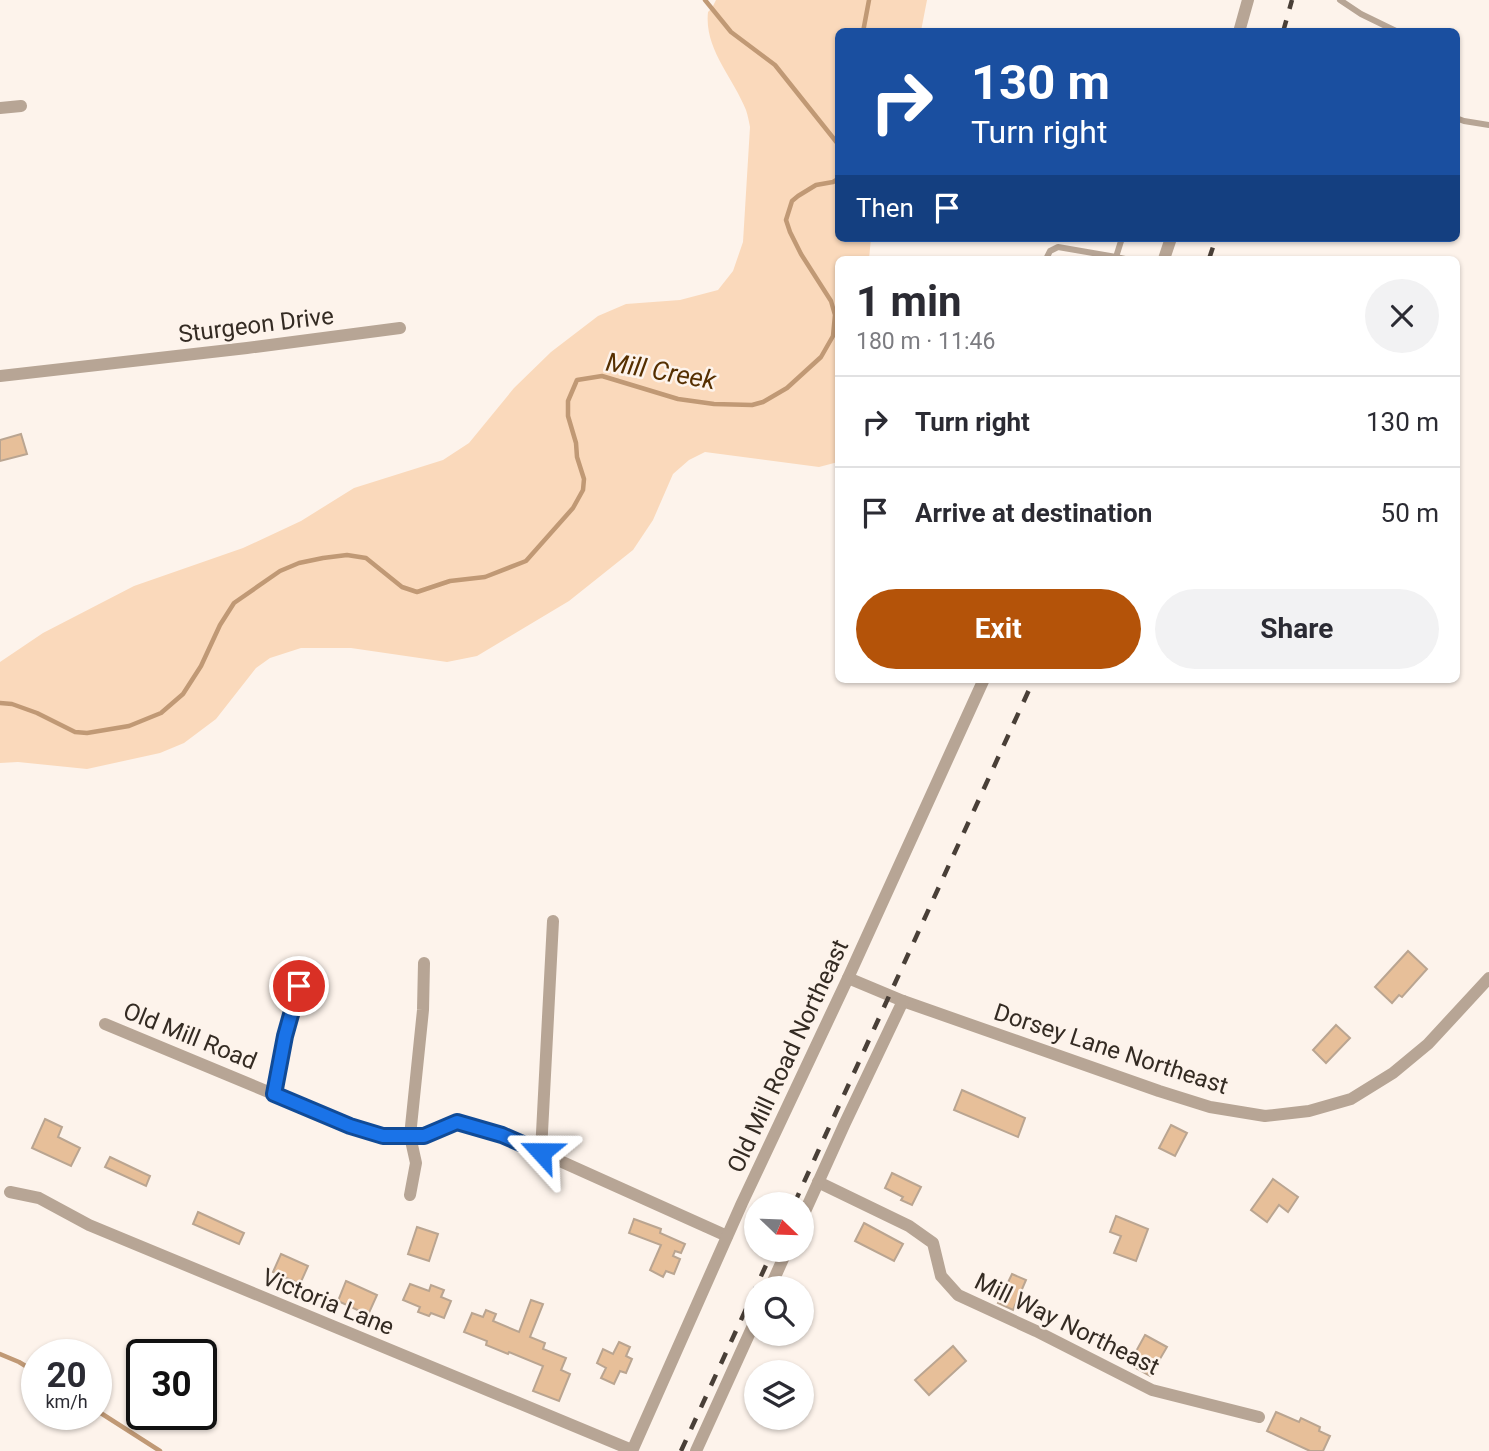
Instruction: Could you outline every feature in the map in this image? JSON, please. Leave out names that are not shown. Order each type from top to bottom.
[{"type":"street","points":[[1240,28],[1248,0]]},
{"type":"street","points":[[0,108],[21,106]]},
{"type":"street","name":"Sturgeon Drive","points":[[0,376],[117,364],[400,327]]},
{"type":"street","name":"Old Mill Road Northeast","points":[[632,1451],[727,1236],[982,683]]},
{"type":"street","points":[[541,1152],[553,921]]},
{"type":"street","points":[[410,1195],[416,1163],[410,1136],[423,1010],[424,964]]},
{"type":"street","name":"Dorsey Lane Northeast","points":[[848,978],[904,1001],[1210,1107],[1265,1115],[1309,1111],[1351,1098],[1393,1073],[1428,1044],[1489,978]]},
{"type":"street","points":[[274,1094],[285,1036],[299,986]]},
{"type":"street","points":[[814,1192],[904,1001]]},
{"type":"street","name":"Old Mill Road","points":[[105,1024],[350,1126],[383,1136],[424,1136],[457,1122],[502,1135],[727,1236]]},
{"type":"street","name":"Mill Way Northeast","points":[[818,1182],[909,1226],[933,1243],[941,1276],[958,1295],[1152,1390],[1259,1417]]},
{"type":"street","name":"Victoria Lane","points":[[10,1192],[39,1198],[89,1225],[632,1451]]},
{"type":"street","points":[[696,1451],[744,1345]]},
{"type":"lane","points":[[1340,0],[1360,15],[1389,28]]},
{"type":"lane","points":[[1460,120],[1489,125]]},
{"type":"lane","points":[[1048,256],[1050,251],[1058,247],[1110,256]]},
{"type":"shaded area","points":[[716,0],[927,0],[922,28],[835,28],[835,242],[871,242],[869,256],[835,256],[835,463],[819,467],[705,452],[689,460],[673,474],[653,520],[633,550],[569,601],[477,656],[447,662],[351,648],[301,648],[270,658],[256,668],[216,719],[184,743],[160,753],[87,769],[18,762],[0,763],[0,662],[43,633],[134,586],[243,548],[301,521],[354,488],[443,460],[469,443],[514,388],[551,352],[598,316],[626,304],[680,300],[718,290],[733,271],[743,242],[750,127],[746,110],[710,38],[708,12]]},
{"type":"building","points":[[21,434],[27,454],[0,461],[0,440]]},
{"type":"building","points":[[1408,951],[1427,969],[1402,997],[1399,995],[1392,1003],[1375,987]]},
{"type":"building","points":[[1336,1025],[1350,1038],[1326,1063],[1313,1050]]},
{"type":"building","points":[[962,1090],[1025,1118],[1018,1137],[954,1110]]},
{"type":"building","points":[[45,1119],[62,1127],[58,1137],[80,1148],[71,1166],[32,1148]]},
{"type":"building","points":[[1171,1125],[1187,1133],[1175,1156],[1159,1148]]},
{"type":"building","points":[[110,1157],[150,1176],[146,1186],[105,1167]]},
{"type":"building","points":[[892,1173],[921,1187],[912,1205],[885,1188]]},
{"type":"building","points":[[1273,1179],[1298,1197],[1288,1212],[1279,1205],[1267,1222],[1251,1210]]},
{"type":"building","points":[[198,1212],[244,1233],[239,1244],[193,1224]]},
{"type":"building","points":[[1116,1216],[1148,1229],[1136,1261],[1114,1253],[1121,1236],[1110,1232]]},
{"type":"building","points":[[634,1219],[661,1229],[660,1233],[685,1244],[681,1253],[675,1251],[673,1256],[680,1259],[674,1274],[666,1271],[663,1277],[650,1270],[661,1245],[629,1233]]},
{"type":"building","points":[[864,1223],[903,1244],[894,1261],[855,1241]]},
{"type":"building","points":[[417,1227],[438,1234],[429,1261],[408,1254]]},
{"type":"building","points":[[281,1254],[308,1266],[300,1284],[273,1272]]},
{"type":"building","points":[[1012,1274],[1026,1280],[1013,1310],[998,1303]]},
{"type":"building","points":[[346,1281],[377,1295],[368,1315],[338,1301]]},
{"type":"building","points":[[410,1284],[429,1291],[431,1285],[444,1290],[441,1297],[451,1301],[444,1318],[418,1312],[420,1307],[403,1300]]},
{"type":"building","points":[[531,1300],[543,1304],[530,1337],[545,1343],[543,1349],[566,1358],[561,1370],[570,1374],[559,1401],[533,1391],[543,1366],[486,1345],[487,1341],[464,1332],[472,1313],[483,1317],[486,1310],[496,1314],[493,1321],[519,1332]]},
{"type":"building","points":[[1145,1335],[1167,1347],[1150,1376],[1129,1364]]},
{"type":"building","points":[[619,1342],[630,1347],[626,1356],[632,1359],[626,1373],[620,1371],[614,1384],[601,1378],[606,1368],[597,1363],[603,1349],[613,1354]]},
{"type":"building","points":[[953,1346],[966,1361],[929,1395],[915,1380]]},
{"type":"building","points":[[1276,1412],[1299,1422],[1301,1418],[1320,1427],[1319,1431],[1330,1436],[1323,1451],[1310,1451],[1267,1431]]},
{"type":"waterway","points":[[705,0],[731,32],[775,65],[835,140]]},
{"type":"waterway","name":"Mill Creek","points":[[864,28],[869,0]]},
{"type":"waterway","name":"Mill Creek","points":[[835,181],[816,185],[798,196],[792,201],[786,220],[801,254],[831,301],[835,315]]},
{"type":"waterway","name":"Mill Creek","points":[[0,703],[12,704],[75,732],[87,733],[129,726],[161,713],[183,694],[234,603],[280,571],[299,563],[347,555],[366,558],[402,587],[417,592],[450,581],[485,577],[526,561],[573,508],[583,490],[584,479],[568,416],[568,401],[577,380],[602,376],[678,399],[752,405],[763,402],[787,388],[821,357],[833,336],[835,315]]},
{"type":"waterway","points":[[0,1354],[21,1363]]},
{"type":"waterway","points":[[112,1420],[160,1451]]},
{"type":"railway","points":[[1284,28],[1292,0]]},
{"type":"railway","points":[[1210,256],[1215,242]]},
{"type":"railway","points":[[799,1192],[1032,683]]},
{"type":"railway","points":[[681,1451],[768,1262]]},
{"type":"route","points":[[299,986],[285,1036],[274,1094],[350,1126],[383,1136],[424,1136],[457,1122],[502,1135],[541,1152]]}]
